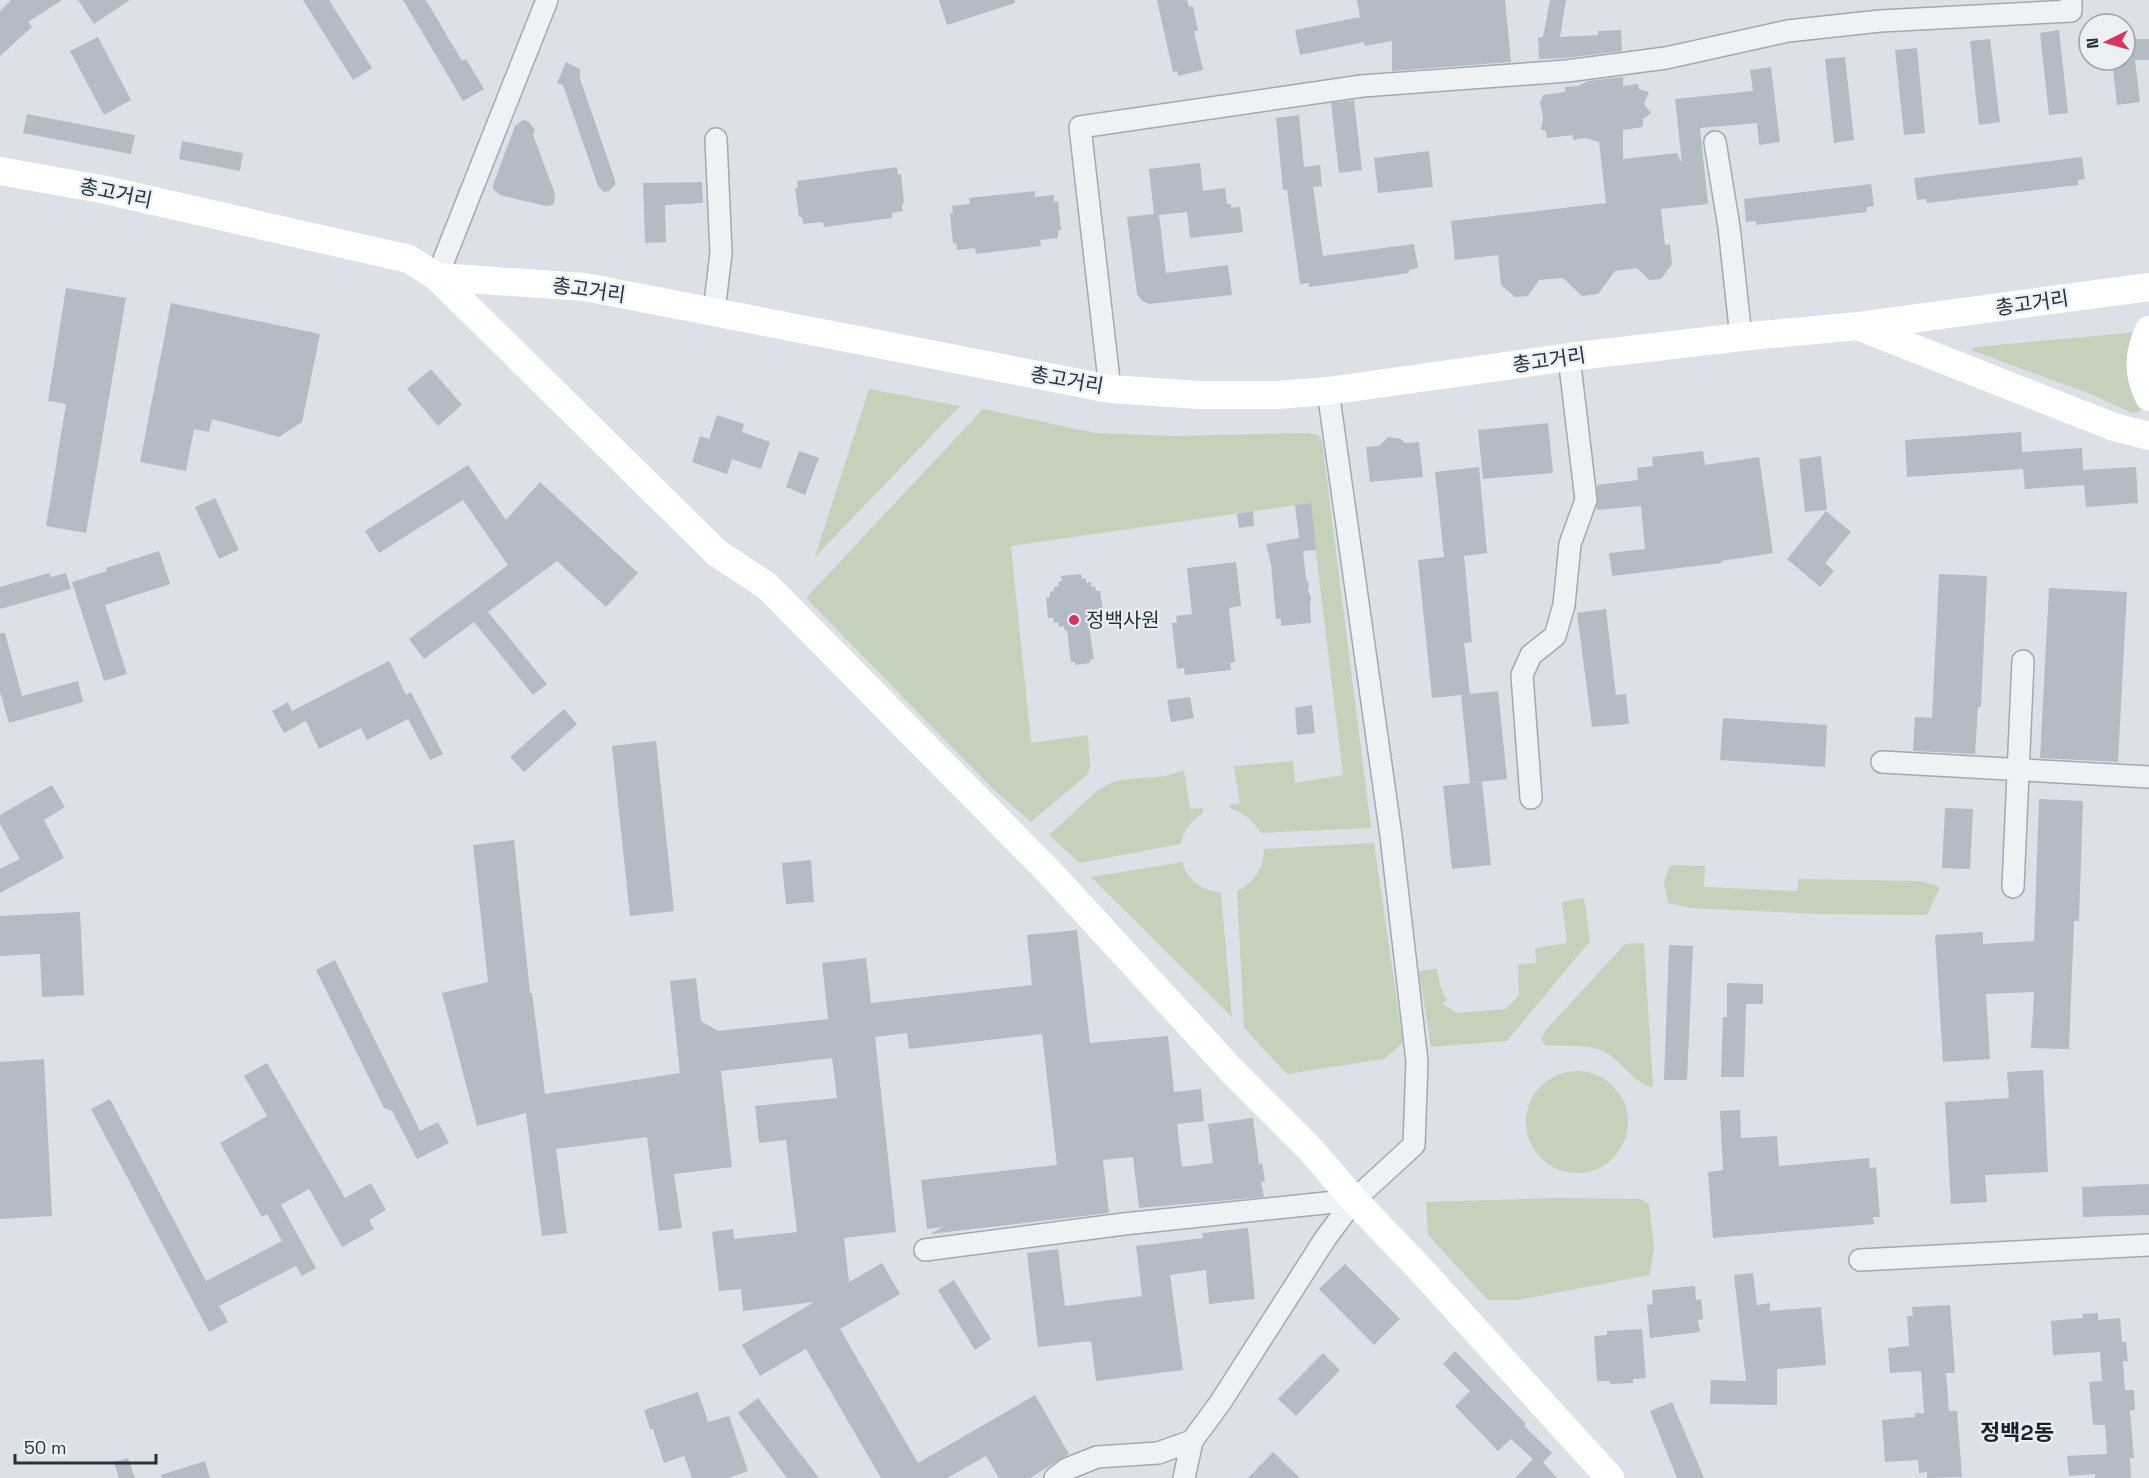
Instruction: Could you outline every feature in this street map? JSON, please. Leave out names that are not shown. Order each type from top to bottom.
[{"type":"main road","name":"총고거리","points":[[0,171],[101,189],[409,259],[437,277],[585,287],[1110,388],[1198,395],[1277,395],[1328,391],[1569,357],[1858,326],[2149,287]]},
{"type":"main road","points":[[437,277],[717,554],[767,586],[1052,875],[1234,1073],[1311,1150],[1354,1200],[1421,1270],[1610,1478]]},
{"type":"main road","points":[[1858,326],[2114,427],[2149,436]]},
{"type":"main road","points":[[2149,330],[2142,344],[2140,358],[2143,386],[2149,397]]},
{"type":"street","points":[[437,277],[547,0]]},
{"type":"street","points":[[1110,388],[1080,127],[1362,86],[1567,71],[1666,58],[1788,31],[1880,21],[2071,11],[2071,0]]},
{"type":"street","points":[[714,312],[721,253],[716,139]]},
{"type":"street","points":[[1715,142],[1729,227],[1741,337]]},
{"type":"street","points":[[1531,798],[1522,675],[1531,655],[1555,636],[1564,605],[1570,544],[1586,500],[1569,357]]},
{"type":"street","points":[[1184,1478],[1192,1441],[1220,1403],[1325,1239],[1354,1200],[1414,1145],[1418,1061],[1391,836],[1328,391]]},
{"type":"street","points":[[2013,887],[2023,661]]},
{"type":"street","points":[[1882,762],[2149,777]]},
{"type":"street","points":[[925,1250],[1124,1224],[1354,1200]]},
{"type":"street","points":[[1860,1260],[2149,1245]]},
{"type":"street","points":[[1055,1478],[1067,1469],[1097,1457],[1158,1453],[1192,1441]]},
{"type":"green space","points":[[2142,330],[2142,408],[2132,413],[2093,395],[1971,350],[1975,347]]},
{"type":"green space","points":[[869,389],[960,406],[815,557]]},
{"type":"green space","points":[[983,409],[1095,433],[1174,436],[1307,433],[1318,435],[1322,441],[1371,828],[1261,833],[1248,818],[1231,809],[1229,805],[1240,803],[1234,766],[1293,761],[1295,783],[1343,775],[1310,503],[1011,546],[1031,743],[1088,735],[1090,768],[1087,775],[1031,822],[994,790],[806,598]]},
{"type":"green space","points":[[1184,770],[1190,809],[1203,808],[1203,813],[1188,826],[1181,844],[1080,863],[1049,835],[1097,791],[1108,784],[1120,780],[1166,776]]},
{"type":"green space","points":[[1374,843],[1403,1043],[1384,1059],[1287,1074],[1244,1028],[1237,891],[1257,874],[1264,849]]},
{"type":"green space","points":[[1182,862],[1188,874],[1197,883],[1208,890],[1221,893],[1232,1017],[1091,877]]},
{"type":"green space","points":[[1670,865],[1705,866],[1704,887],[1798,891],[1798,879],[1920,881],[1940,887],[1927,915],[1819,914],[1690,908],[1668,903],[1664,882]]},
{"type":"green space","points":[[1584,898],[1590,941],[1507,1041],[1431,1047],[1419,971],[1437,969],[1441,989],[1447,1000],[1442,1003],[1456,1013],[1505,1009],[1519,996],[1518,965],[1536,963],[1535,948],[1567,943],[1562,902]]},
{"type":"green space","points":[[1644,943],[1653,1087],[1639,1081],[1615,1059],[1601,1050],[1580,1046],[1545,1045],[1541,1039],[1545,1031],[1625,944]]},
{"type":"green space","points":[[1577,1071],[1596,1075],[1613,1086],[1624,1103],[1628,1122],[1624,1141],[1613,1158],[1596,1169],[1577,1173],[1558,1169],[1541,1158],[1530,1141],[1526,1122],[1530,1103],[1541,1086],[1558,1075]]},
{"type":"green space","points":[[1554,1198],[1640,1199],[1649,1204],[1654,1248],[1650,1275],[1518,1300],[1488,1300],[1428,1235],[1426,1202]]},
{"type":"building","points":[[11,0],[62,0],[28,22],[32,27],[0,56],[0,11]]},
{"type":"building","points":[[78,0],[130,0],[94,24]]},
{"type":"building","points":[[303,0],[329,0],[372,68],[353,80]]},
{"type":"building","points":[[403,0],[426,0],[462,61],[466,59],[484,89],[463,101]]},
{"type":"building","points":[[939,0],[1015,0],[1015,3],[947,25]]},
{"type":"building","points":[[1157,0],[1187,0],[1189,7],[1193,6],[1198,31],[1194,31],[1203,70],[1178,76],[1177,71],[1173,72]]},
{"type":"building","points":[[1357,0],[1505,0],[1511,62],[1392,71],[1392,41],[1365,46],[1364,42],[1300,55],[1295,30],[1360,17]]},
{"type":"building","points":[[1550,0],[1566,0],[1560,37],[1598,35],[1598,31],[1621,30],[1622,51],[1539,59],[1538,38],[1543,37]]},
{"type":"building","points":[[2059,30],[2068,113],[2049,115],[2040,33]]},
{"type":"building","points":[[98,37],[131,100],[104,115],[70,51]]},
{"type":"building","points":[[1990,39],[2000,122],[1979,125],[1970,41]]},
{"type":"building","points":[[2137,39],[2149,39],[2149,60],[2137,60]]},
{"type":"building","points":[[1917,48],[1925,133],[1904,135],[1895,50]]},
{"type":"building","points":[[1845,57],[1854,140],[1834,143],[1825,59]]},
{"type":"building","points":[[566,62],[580,69],[580,79],[615,180],[615,185],[609,191],[604,192],[598,186],[563,85],[557,83]]},
{"type":"building","points":[[1771,67],[1780,142],[1759,145],[1757,123],[1700,128],[1708,204],[1661,209],[1665,245],[1670,244],[1672,264],[1661,279],[1649,280],[1637,268],[1615,271],[1598,294],[1582,296],[1563,278],[1539,280],[1528,296],[1515,297],[1501,285],[1498,255],[1455,260],[1451,221],[1606,203],[1599,142],[1585,138],[1573,140],[1573,135],[1547,138],[1546,131],[1541,129],[1543,118],[1540,102],[1543,95],[1565,92],[1565,87],[1578,86],[1588,81],[1623,77],[1623,86],[1638,84],[1639,89],[1649,92],[1644,104],[1651,113],[1643,119],[1643,127],[1623,130],[1623,159],[1677,153],[1682,163],[1675,99],[1753,91],[1750,70]]},
{"type":"building","points":[[2113,72],[2136,72],[2140,102],[2117,105]]},
{"type":"building","points":[[1354,100],[1362,170],[1339,173],[1331,103]]},
{"type":"building","points":[[27,114],[135,135],[131,154],[23,133]]},
{"type":"building","points":[[1299,115],[1304,167],[1320,165],[1322,186],[1313,187],[1323,256],[1414,244],[1418,268],[1409,270],[1409,273],[1309,287],[1309,283],[1300,284],[1287,190],[1283,190],[1276,118]]},
{"type":"building","points":[[523,120],[528,121],[535,130],[533,135],[555,194],[554,203],[550,206],[500,195],[493,189],[515,126]]},
{"type":"building","points":[[182,141],[243,153],[240,171],[179,159]]},
{"type":"building","points":[[1429,151],[1433,187],[1378,193],[1374,158]]},
{"type":"building","points":[[2082,157],[2085,179],[2078,180],[2078,185],[1927,203],[1926,199],[1917,200],[1914,178]]},
{"type":"building","points":[[1200,163],[1203,191],[1225,188],[1227,204],[1231,204],[1231,208],[1240,207],[1243,232],[1190,238],[1187,212],[1159,215],[1166,273],[1228,265],[1232,295],[1149,304],[1142,301],[1137,294],[1127,217],[1154,214],[1149,169]]},
{"type":"building","points":[[897,167],[898,175],[901,174],[904,203],[902,204],[903,211],[892,213],[892,218],[824,227],[823,222],[803,224],[802,217],[799,217],[795,188],[798,188],[797,181]]},
{"type":"building","points":[[702,182],[703,203],[665,205],[666,242],[645,243],[643,183]]},
{"type":"building","points":[[1871,184],[1874,206],[1867,207],[1867,212],[1756,225],[1756,221],[1746,222],[1744,199]]},
{"type":"building","points":[[1035,191],[1035,197],[1054,195],[1054,202],[1058,201],[1061,230],[1058,231],[1058,238],[1040,240],[1041,246],[976,254],[975,248],[957,250],[956,243],[953,243],[950,214],[953,213],[952,206],[970,204],[969,198]]},
{"type":"building","points":[[66,288],[126,298],[86,533],[46,526],[66,404],[48,401]]},
{"type":"building","points":[[171,303],[320,334],[302,422],[279,437],[212,419],[209,432],[194,429],[186,471],[140,462]]},
{"type":"building","points":[[431,369],[462,405],[438,426],[407,389]]},
{"type":"building","points":[[717,415],[744,424],[742,432],[770,442],[761,469],[732,459],[727,474],[692,462],[700,436],[709,439]]},
{"type":"building","points":[[1548,423],[1553,473],[1483,479],[1478,430]]},
{"type":"building","points":[[2021,432],[2022,452],[2082,448],[2083,470],[2136,467],[2138,503],[2086,507],[2084,485],[2025,489],[2023,469],[1907,477],[1905,440]]},
{"type":"building","points":[[1388,437],[1401,439],[1405,443],[1419,442],[1423,477],[1370,482],[1366,447],[1379,446]]},
{"type":"building","points":[[799,451],[819,458],[805,495],[786,487]]},
{"type":"building","points":[[1703,451],[1705,465],[1759,457],[1773,553],[1721,561],[1722,563],[1612,576],[1609,553],[1645,549],[1641,506],[1597,510],[1597,485],[1638,480],[1637,468],[1653,466],[1652,457]]},
{"type":"building","points":[[1821,456],[1827,510],[1805,512],[1799,459]]},
{"type":"building","points":[[468,465],[506,520],[540,482],[638,573],[606,607],[557,561],[488,612],[547,684],[533,695],[474,622],[424,659],[409,639],[508,565],[463,500],[379,553],[365,531]]},
{"type":"building","points":[[1479,467],[1487,553],[1464,556],[1472,642],[1464,643],[1470,694],[1432,698],[1418,560],[1444,557],[1435,472]]},
{"type":"building","points":[[215,498],[239,550],[219,559],[195,507]]},
{"type":"building","points":[[1311,503],[1316,550],[1303,551],[1306,579],[1309,584],[1308,591],[1311,597],[1311,623],[1281,626],[1281,619],[1276,619],[1271,564],[1266,544],[1299,538],[1295,505]]},
{"type":"building","points":[[1253,511],[1254,526],[1239,528],[1237,514]]},
{"type":"building","points":[[1826,511],[1851,532],[1825,563],[1834,571],[1820,587],[1787,559]]},
{"type":"building","points":[[159,551],[170,584],[105,605],[127,674],[104,681],[72,582]]},
{"type":"building","points":[[1236,562],[1241,606],[1229,608],[1235,662],[1230,663],[1231,670],[1185,675],[1184,668],[1177,669],[1172,623],[1177,623],[1176,616],[1192,614],[1187,568]]},
{"type":"building","points":[[49,573],[51,577],[66,573],[71,589],[0,609],[0,587]]},
{"type":"building","name":"정백사원","points":[[1081,574],[1082,579],[1086,578],[1086,583],[1091,582],[1091,587],[1095,586],[1096,591],[1100,591],[1103,611],[1099,612],[1099,617],[1095,618],[1096,622],[1092,622],[1092,627],[1089,627],[1094,659],[1090,660],[1090,663],[1075,665],[1075,662],[1071,662],[1067,630],[1064,630],[1064,626],[1059,627],[1058,622],[1054,623],[1053,618],[1048,618],[1046,598],[1050,597],[1050,592],[1054,591],[1054,587],[1059,586],[1058,582],[1062,581],[1061,576]]},
{"type":"building","points":[[1939,574],[1987,576],[1981,707],[1978,707],[1975,754],[1913,751],[1915,717],[1932,718]]},
{"type":"building","points":[[2049,588],[2127,592],[2118,762],[2040,758]]},
{"type":"building","points":[[1606,609],[1616,695],[1626,694],[1629,724],[1592,727],[1577,613]]},
{"type":"building","points":[[0,633],[5,633],[22,696],[78,681],[83,702],[9,723],[0,692]]},
{"type":"building","points":[[389,661],[406,695],[411,692],[443,754],[430,760],[408,719],[367,740],[361,728],[319,749],[306,721],[284,733],[272,711],[288,702],[292,711]]},
{"type":"building","points":[[1498,691],[1507,779],[1470,783],[1461,695]]},
{"type":"building","points":[[1190,697],[1194,718],[1171,722],[1167,700]]},
{"type":"building","points":[[1312,705],[1315,733],[1297,735],[1295,708]]},
{"type":"building","points":[[564,709],[577,724],[524,772],[510,757]]},
{"type":"building","points":[[1723,718],[1827,725],[1825,767],[1720,760]]},
{"type":"building","points":[[656,741],[674,911],[630,916],[612,746]]},
{"type":"building","points":[[1482,782],[1491,865],[1452,869],[1443,786]]},
{"type":"building","points":[[52,785],[65,807],[44,820],[64,858],[0,893],[0,869],[20,859],[0,824],[0,815]]},
{"type":"building","points":[[2039,799],[2083,801],[2079,921],[2074,921],[2069,1049],[2031,1048],[2034,992],[1986,994],[1990,1059],[1943,1062],[1935,935],[1983,932],[1983,944],[2034,941]]},
{"type":"building","points":[[1945,808],[1973,809],[1970,869],[1942,868]]},
{"type":"building","points":[[514,840],[530,993],[532,993],[545,1094],[680,1073],[670,981],[696,978],[701,1021],[718,1031],[828,1019],[822,963],[866,958],[871,1003],[1032,985],[1027,935],[1077,930],[1090,1043],[1168,1036],[1174,1092],[1201,1089],[1204,1121],[1177,1124],[1182,1167],[1213,1163],[1208,1124],[1253,1118],[1259,1164],[1262,1163],[1265,1181],[1261,1182],[1264,1197],[1139,1208],[1133,1157],[1103,1160],[1109,1213],[930,1234],[943,1227],[927,1229],[921,1180],[1057,1165],[1042,1034],[909,1049],[907,1033],[875,1037],[896,1232],[844,1238],[849,1282],[882,1263],[900,1294],[840,1329],[918,1463],[1035,1395],[1069,1454],[1030,1478],[999,1478],[986,1456],[947,1478],[881,1478],[806,1349],[760,1376],[742,1345],[814,1302],[743,1311],[741,1289],[719,1291],[712,1232],[733,1229],[734,1239],[797,1232],[786,1140],[759,1143],[755,1106],[837,1098],[832,1058],[721,1071],[732,1167],[674,1174],[682,1228],[659,1231],[647,1137],[556,1149],[567,1233],[542,1236],[526,1113],[477,1126],[442,993],[488,982],[473,845]]},
{"type":"building","points":[[811,860],[814,902],[786,904],[782,863]]},
{"type":"building","points":[[80,912],[84,995],[42,997],[40,954],[0,956],[0,916]]},
{"type":"building","points":[[1669,945],[1693,946],[1687,1080],[1664,1080]]},
{"type":"building","points":[[335,960],[420,1131],[438,1122],[449,1143],[417,1159],[392,1111],[384,1108],[316,970]]},
{"type":"building","points":[[1727,983],[1763,984],[1763,1004],[1746,1004],[1744,1077],[1721,1077],[1723,1017],[1727,1017]]},
{"type":"building","points":[[44,1059],[52,1216],[0,1219],[0,1062]]},
{"type":"building","points":[[267,1063],[345,1198],[371,1183],[386,1210],[369,1220],[374,1229],[342,1247],[309,1189],[281,1205],[316,1268],[302,1276],[296,1266],[219,1306],[228,1322],[209,1332],[91,1109],[110,1099],[206,1281],[282,1241],[267,1214],[262,1217],[220,1143],[267,1116],[244,1076]]},
{"type":"building","points":[[2043,1070],[2048,1172],[1985,1175],[1987,1202],[1951,1204],[1945,1102],[2009,1098],[2007,1072]]},
{"type":"building","points":[[1740,1110],[1741,1138],[1777,1136],[1779,1166],[1869,1158],[1870,1168],[1876,1167],[1880,1217],[1873,1217],[1874,1224],[1713,1238],[1708,1172],[1723,1170],[1720,1111]]},
{"type":"building","points":[[2149,1184],[2149,1215],[2083,1217],[2082,1187]]},
{"type":"building","points":[[1248,1228],[1255,1299],[1209,1304],[1206,1270],[1170,1275],[1183,1370],[1096,1381],[1091,1341],[1038,1347],[1027,1253],[1058,1249],[1065,1306],[1142,1296],[1136,1246],[1203,1238],[1202,1233]]},
{"type":"building","points":[[1345,1264],[1400,1319],[1374,1345],[1319,1289]]},
{"type":"building","points":[[1753,1273],[1757,1305],[1770,1303],[1770,1311],[1821,1307],[1826,1365],[1777,1369],[1777,1405],[1710,1404],[1711,1380],[1746,1381],[1734,1275]]},
{"type":"building","points":[[954,1280],[991,1339],[975,1350],[938,1290]]},
{"type":"building","points":[[1695,1286],[1696,1300],[1701,1299],[1703,1319],[1698,1320],[1700,1332],[1650,1338],[1647,1305],[1653,1304],[1652,1290]]},
{"type":"building","points":[[1950,1305],[1955,1373],[1946,1373],[1949,1411],[1957,1411],[1962,1477],[1927,1478],[1927,1472],[1919,1473],[1918,1460],[1885,1462],[1882,1420],[1915,1417],[1915,1413],[1924,1413],[1921,1371],[1890,1373],[1888,1348],[1909,1346],[1907,1316],[1913,1316],[1912,1307]]},
{"type":"building","points":[[2098,1313],[2098,1320],[2120,1318],[2122,1342],[2126,1342],[2128,1361],[2123,1361],[2125,1390],[2134,1390],[2135,1410],[2130,1410],[2134,1458],[2130,1458],[2131,1478],[2095,1478],[2095,1474],[2069,1476],[2067,1456],[2107,1454],[2105,1425],[2093,1425],[2089,1382],[2102,1381],[2100,1352],[2053,1355],[2051,1321],[2083,1318],[2083,1314]]},
{"type":"building","points":[[1642,1329],[1646,1378],[1633,1379],[1633,1383],[1610,1384],[1610,1381],[1597,1381],[1594,1336],[1607,1335],[1607,1331]]},
{"type":"building","points":[[1455,1351],[1552,1453],[1543,1462],[1557,1478],[1515,1478],[1533,1459],[1511,1439],[1498,1451],[1455,1406],[1470,1391],[1443,1364]]},
{"type":"building","points":[[1323,1353],[1340,1370],[1296,1416],[1278,1399]]},
{"type":"building","points":[[698,1392],[708,1422],[729,1416],[748,1471],[728,1478],[692,1478],[684,1456],[664,1463],[644,1410]]},
{"type":"building","points":[[758,1398],[819,1478],[787,1478],[738,1413]]},
{"type":"building","points":[[1672,1402],[1704,1478],[1677,1478],[1650,1411]]},
{"type":"building","points":[[1273,1452],[1300,1478],[1248,1478]]},
{"type":"building","points":[[128,1458],[135,1478],[119,1478],[114,1462]]},
{"type":"building","points":[[205,1461],[210,1478],[162,1478],[161,1475]]},
{"type":"place","name":"정백사원","points":[[1074,620]]},
{"type":"district","name":"정백2동","points":[[2017,1432]]}]
